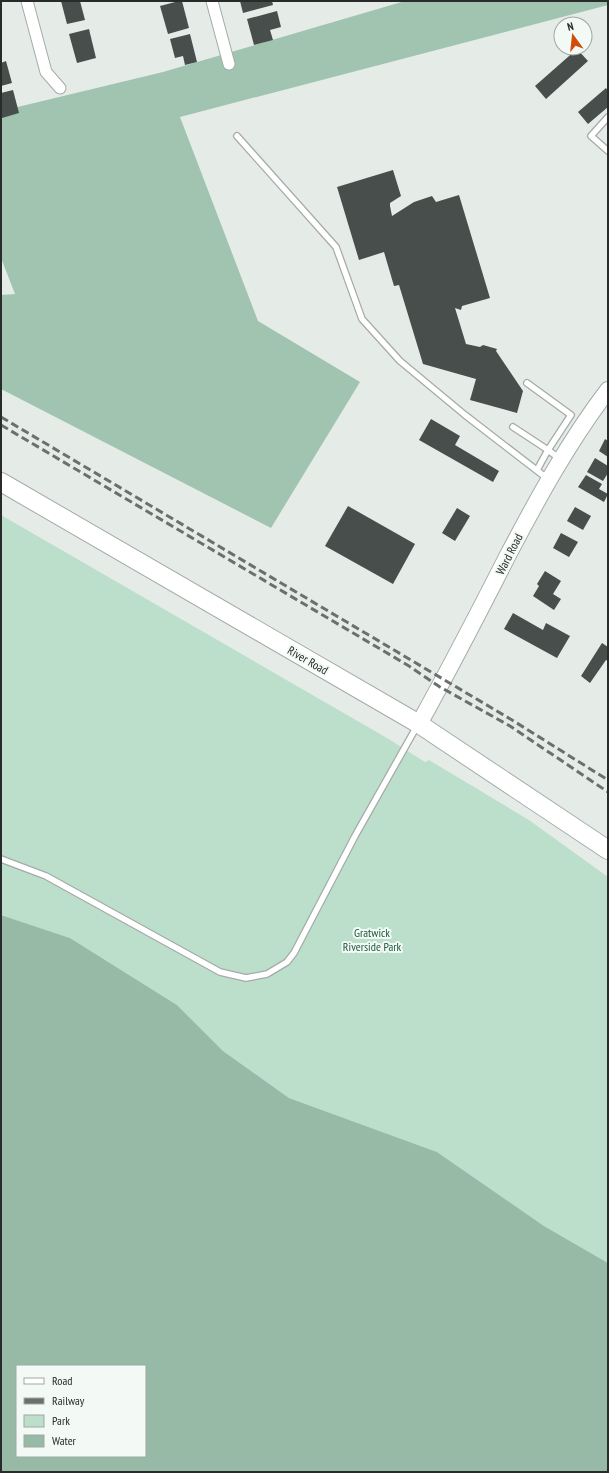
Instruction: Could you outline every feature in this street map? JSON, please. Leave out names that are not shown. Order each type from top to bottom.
[{"type":"main road","name":"Ward Road","points":[[419,724],[444,680],[535,504],[562,460],[577,420],[608,390]]},
{"type":"main road","name":"River Road","points":[[1,482],[419,724],[608,850]]},
{"type":"street","points":[[26,1],[46,72],[60,88]]},
{"type":"street","points":[[212,1],[229,64]]},
{"type":"lane","points":[[608,117],[590,136],[608,151]]},
{"type":"lane","points":[[237,136],[336,248],[362,319],[400,361],[465,415],[549,480]]},
{"type":"lane","points":[[527,383],[577,420],[548,450],[537,470]]},
{"type":"lane","points":[[513,427],[562,460]]},
{"type":"lane","points":[[1,859],[46,876],[220,972],[246,978],[267,974],[287,962],[294,953],[356,836],[419,724]]},
{"type":"green space","name":"Gratwick Riverside Park","points":[[1,515],[387,738],[425,762],[429,760],[529,820],[608,877],[608,1263],[544,1226],[437,1152],[289,1098],[223,1051],[177,1005],[70,938],[1,915]]},
{"type":"shaded area","points":[[405,1],[608,1],[608,5],[566,16],[553,16],[553,19],[180,117],[258,321],[360,382],[271,528],[1,389],[1,295],[15,294],[1,258],[1,111],[163,72]]},
{"type":"water","points":[[1,915],[70,938],[177,1005],[223,1051],[289,1098],[437,1152],[544,1226],[608,1263],[608,1472],[1,1472]]},
{"type":"building","points":[[61,1],[80,1],[85,20],[67,24]]},
{"type":"building","points":[[182,1],[189,28],[168,34],[160,6]]},
{"type":"building","points":[[240,1],[272,1],[273,5],[243,13]]},
{"type":"building","points":[[277,11],[281,27],[270,30],[273,40],[254,45],[247,19]]},
{"type":"building","points":[[89,29],[96,58],[77,63],[69,34]]},
{"type":"building","points":[[190,34],[197,62],[185,65],[183,56],[175,58],[170,39]]},
{"type":"building","points":[[569,56],[583,56],[588,61],[546,99],[535,86]]},
{"type":"building","points":[[6,61],[12,83],[1,86],[1,63]]},
{"type":"building","points":[[606,88],[608,91],[608,107],[588,124],[578,112]]},
{"type":"building","points":[[13,90],[19,113],[2,118],[1,93]]},
{"type":"building","points":[[393,170],[401,196],[390,203],[392,216],[414,202],[432,196],[436,202],[459,195],[490,298],[462,306],[461,310],[455,308],[466,344],[480,347],[483,345],[497,349],[496,351],[523,391],[517,413],[470,400],[476,379],[423,364],[399,285],[394,286],[384,252],[359,260],[337,187]]},
{"type":"building","points":[[431,419],[460,436],[455,445],[499,471],[493,482],[419,440]]},
{"type":"building","points":[[605,439],[608,441],[608,457],[599,451]]},
{"type":"building","points":[[595,458],[608,466],[608,473],[603,481],[587,472]]},
{"type":"building","points":[[586,475],[602,484],[599,489],[608,494],[604,502],[578,487]]},
{"type":"building","points":[[348,506],[415,544],[393,584],[325,546]]},
{"type":"building","points":[[575,507],[591,516],[583,530],[567,521]]},
{"type":"building","points":[[457,508],[470,516],[455,541],[442,533]]},
{"type":"building","points":[[561,533],[578,542],[569,557],[553,548]]},
{"type":"building","points":[[545,571],[561,581],[553,594],[561,599],[554,610],[533,596],[539,586],[537,584]]},
{"type":"building","points":[[513,613],[543,630],[546,623],[570,636],[557,658],[504,629]]},
{"type":"building","points":[[602,643],[608,647],[608,661],[606,660],[590,683],[581,676]]},
{"type":"railway","points":[[1,417],[512,720],[608,780]]},
{"type":"railway","points":[[1,425],[409,666],[440,687],[510,726],[608,792]]}]
